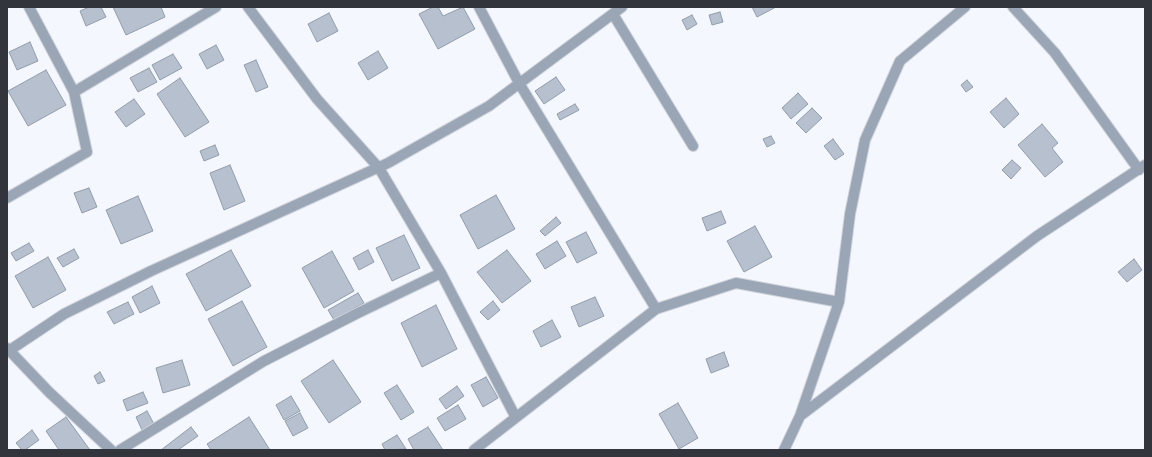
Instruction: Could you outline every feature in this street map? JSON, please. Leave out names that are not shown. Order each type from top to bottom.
[{"type":"street","points":[[7,198],[87,152],[74,92],[29,7]]},
{"type":"street","points":[[74,92],[216,7]]},
{"type":"street","points":[[248,7],[318,100],[379,168],[441,273],[515,416]]},
{"type":"street","points":[[479,7],[519,83],[656,309]]},
{"type":"street","points":[[111,450],[49,392],[8,349],[64,314],[150,270],[379,168],[489,106],[622,7]]},
{"type":"street","points":[[784,450],[800,416],[839,302],[850,214],[865,140],[900,61],[965,7]]},
{"type":"street","points":[[800,416],[1038,236],[1142,168],[1055,53],[1013,7]]},
{"type":"street","points":[[613,14],[693,146]]},
{"type":"street","points":[[120,450],[264,361],[441,273]]},
{"type":"street","points":[[474,450],[515,416],[656,309],[736,283],[839,302]]},
{"type":"building","points":[[89,7],[101,7],[106,17],[86,26],[80,11]]},
{"type":"building","points":[[113,7],[161,7],[165,17],[126,35]]},
{"type":"building","points":[[433,7],[438,7],[443,16],[463,7],[475,29],[438,49],[419,14]]},
{"type":"building","points":[[752,7],[776,7],[757,17]]},
{"type":"building","points":[[720,12],[723,22],[712,25],[709,15]]},
{"type":"building","points":[[329,13],[338,31],[317,42],[308,24]]},
{"type":"building","points":[[692,15],[697,24],[687,30],[682,20]]},
{"type":"building","points":[[30,42],[38,61],[17,70],[9,52]]},
{"type":"building","points":[[216,45],[224,60],[207,69],[199,54]]},
{"type":"building","points":[[378,51],[388,68],[368,80],[358,63]]},
{"type":"building","points":[[173,54],[182,68],[160,80],[152,65]]},
{"type":"building","points":[[256,60],[268,87],[256,92],[244,65]]},
{"type":"building","points":[[149,68],[157,82],[138,92],[130,78]]},
{"type":"building","points":[[46,70],[66,105],[28,126],[8,91]]},
{"type":"building","points":[[556,77],[565,90],[544,104],[535,91]]},
{"type":"building","points":[[180,78],[209,122],[185,137],[157,94]]},
{"type":"building","points":[[967,80],[973,87],[966,92],[961,85]]},
{"type":"building","points":[[798,93],[808,104],[791,119],[782,108]]},
{"type":"building","points":[[1006,98],[1019,114],[1004,128],[990,112]]},
{"type":"building","points":[[134,99],[145,114],[126,127],[115,112]]},
{"type":"building","points":[[575,104],[579,110],[560,120],[557,114]]},
{"type":"building","points":[[812,108],[822,118],[806,133],[796,123]]},
{"type":"building","points":[[1042,124],[1058,143],[1052,148],[1063,162],[1045,177],[1018,145]]},
{"type":"building","points":[[771,136],[775,143],[767,147],[763,139]]},
{"type":"building","points":[[833,139],[844,154],[835,160],[824,146]]},
{"type":"building","points":[[215,145],[219,155],[204,161],[200,151]]},
{"type":"building","points":[[1012,160],[1021,168],[1011,179],[1002,170]]},
{"type":"building","points":[[230,165],[245,201],[224,210],[210,173]]},
{"type":"building","points":[[89,188],[97,207],[82,213],[74,193]]},
{"type":"building","points":[[496,195],[515,229],[478,249],[460,215]]},
{"type":"building","points":[[138,196],[153,231],[121,244],[106,210]]},
{"type":"building","points":[[721,211],[726,223],[707,231],[702,218]]},
{"type":"building","points":[[556,217],[561,223],[545,236],[540,231]]},
{"type":"building","points":[[755,226],[772,257],[744,272],[727,241]]},
{"type":"building","points":[[586,232],[597,253],[577,263],[566,242]]},
{"type":"building","points":[[404,235],[420,268],[392,281],[376,248]]},
{"type":"building","points":[[557,241],[566,256],[545,269],[536,254]]},
{"type":"building","points":[[29,243],[34,251],[16,261],[11,253]]},
{"type":"building","points":[[74,249],[79,258],[63,267],[57,258]]},
{"type":"building","points":[[231,250],[251,286],[206,311],[186,274]]},
{"type":"building","points":[[368,250],[374,262],[359,270],[353,258]]},
{"type":"building","points":[[507,250],[531,281],[502,303],[477,272]]},
{"type":"building","points":[[332,251],[354,291],[324,308],[302,268]]},
{"type":"building","points":[[48,257],[66,290],[33,308],[15,276]]},
{"type":"building","points":[[1134,259],[1142,270],[1127,282],[1118,272]]},
{"type":"building","points":[[152,286],[160,303],[140,313],[132,297]]},
{"type":"building","points":[[358,293],[364,303],[334,320],[328,310]]},
{"type":"building","points":[[595,297],[604,316],[579,327],[571,307]]},
{"type":"building","points":[[242,301],[267,347],[233,366],[208,319]]},
{"type":"building","points":[[493,301],[500,310],[488,320],[480,312]]},
{"type":"building","points":[[128,302],[134,314],[114,324],[107,312]]},
{"type":"building","points":[[436,305],[457,349],[422,367],[401,323]]},
{"type":"building","points":[[552,320],[561,337],[541,347],[533,331]]},
{"type":"building","points":[[724,352],[729,366],[711,373],[706,359]]},
{"type":"building","points":[[182,360],[190,385],[163,393],[156,368]]},
{"type":"building","points":[[333,360],[361,402],[329,423],[301,381]]},
{"type":"building","points":[[100,372],[105,381],[98,384],[94,376]]},
{"type":"building","points":[[486,377],[498,398],[483,407],[471,385]]},
{"type":"building","points":[[397,385],[414,412],[401,420],[384,393]]},
{"type":"building","points":[[457,386],[464,396],[446,409],[439,399]]},
{"type":"building","points":[[143,392],[148,403],[127,411],[123,400]]},
{"type":"building","points":[[291,396],[300,411],[284,420],[276,405]]},
{"type":"building","points":[[678,403],[698,438],[679,449],[659,414]]},
{"type":"building","points":[[458,405],[466,419],[445,431],[437,418]]},
{"type":"building","points":[[147,411],[154,424],[142,430],[136,417]]},
{"type":"building","points":[[300,413],[308,428],[293,436],[285,421]]},
{"type":"building","points":[[66,417],[90,450],[59,450],[46,431]]},
{"type":"building","points":[[249,417],[270,450],[211,450],[207,444]]},
{"type":"building","points":[[191,427],[198,436],[178,450],[161,450]]},
{"type":"building","points":[[428,427],[443,450],[414,450],[408,439]]},
{"type":"building","points":[[32,430],[39,440],[25,450],[22,450],[16,443]]},
{"type":"building","points":[[397,435],[406,449],[385,450],[382,444]]}]
